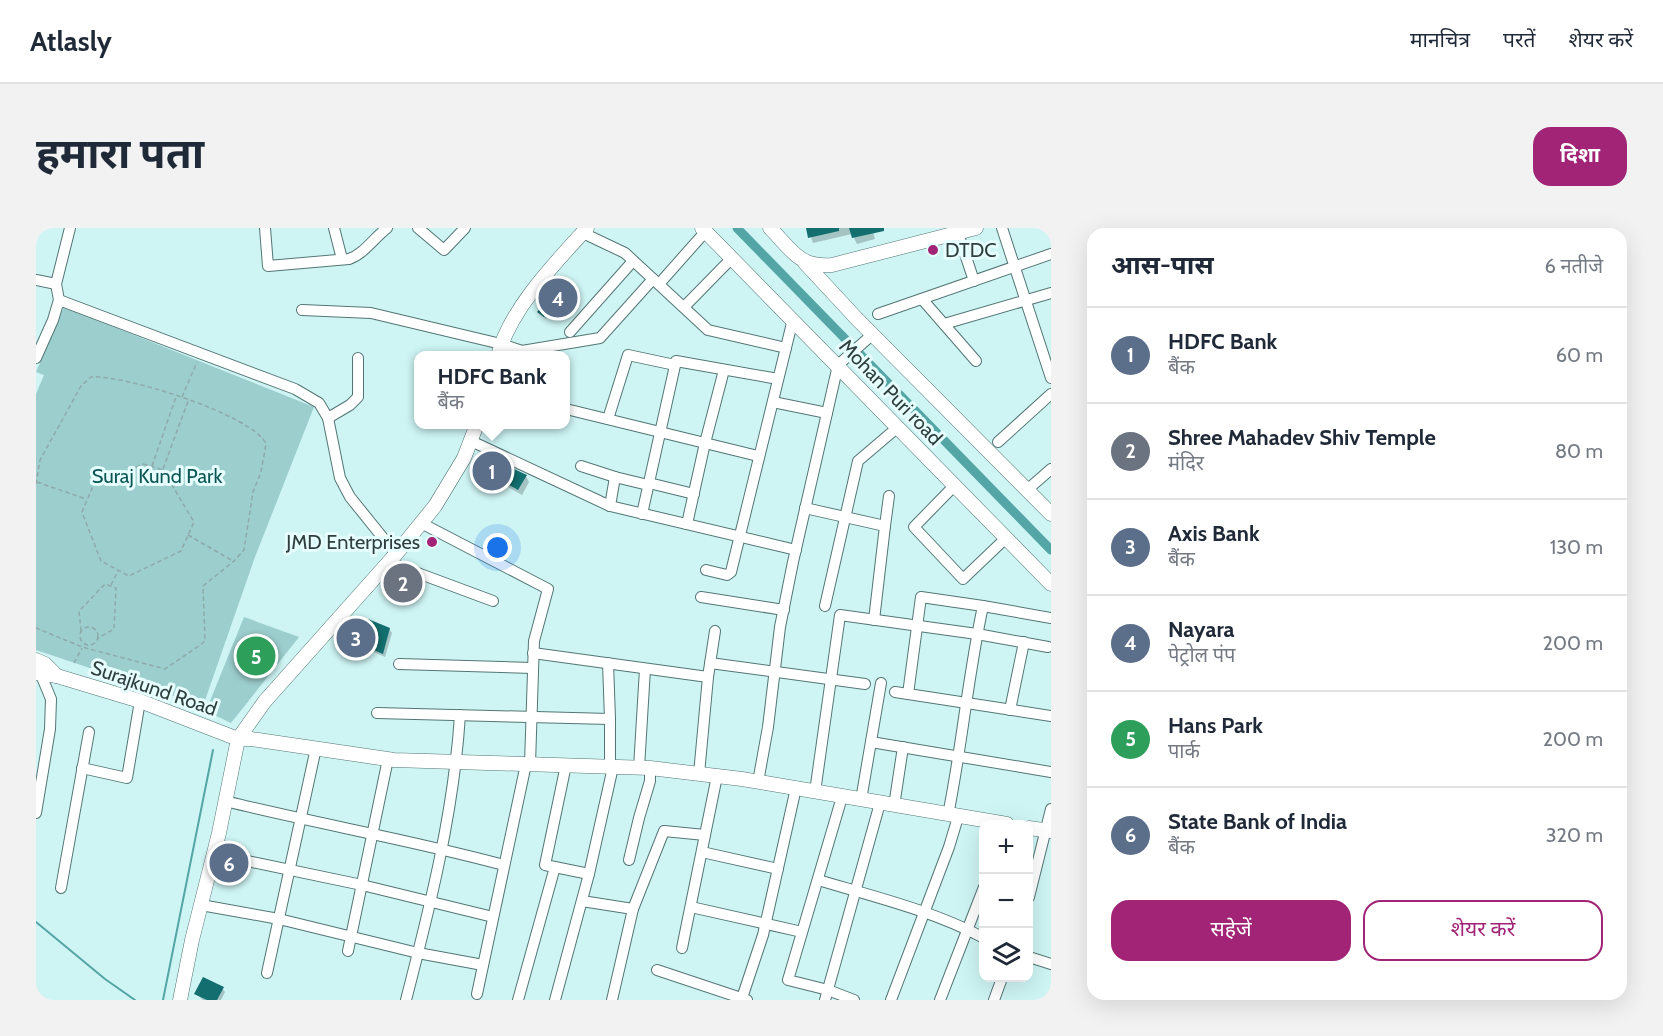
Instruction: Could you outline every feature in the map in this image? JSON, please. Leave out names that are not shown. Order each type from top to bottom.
[{"type":"street","points":[[36,358],[59,300],[56,284],[70,228]]},
{"type":"street","points":[[265,228],[268,266],[349,260],[356,257],[387,228]]},
{"type":"street","points":[[334,228],[342,259]]},
{"type":"street","points":[[418,228],[444,250],[465,228]]},
{"type":"street","points":[[770,228],[1051,514]]},
{"type":"street","points":[[1002,228],[1051,378]]},
{"type":"street","points":[[302,310],[371,314],[499,350],[522,351],[600,338],[704,230]]},
{"type":"street","name":"Mohan Puri road","points":[[704,230],[1051,584]]},
{"type":"street","points":[[805,263],[818,266],[832,265],[965,230],[974,281]]},
{"type":"street","points":[[499,350],[528,296],[585,231],[625,254],[708,330],[786,348]]},
{"type":"street","points":[[878,314],[1051,254]]},
{"type":"street","points":[[684,307],[732,258]]},
{"type":"street","points":[[570,332],[633,261]]},
{"type":"street","points":[[36,280],[56,284]]},
{"type":"street","points":[[944,324],[1051,293]]},
{"type":"street","points":[[922,299],[976,361]]},
{"type":"street","points":[[59,300],[295,389],[319,403],[328,418],[340,478],[350,497],[392,558],[493,601]]},
{"type":"street","points":[[706,570],[727,575],[731,572],[793,319]]},
{"type":"street","points":[[758,782],[784,610],[838,365],[873,334]]},
{"type":"street","points":[[608,419],[628,355],[675,365]]},
{"type":"street","points":[[328,418],[350,405],[358,397],[358,358]]},
{"type":"street","points":[[642,514],[676,361],[778,379]]},
{"type":"street","points":[[687,524],[724,370]]},
{"type":"street","points":[[998,442],[1051,394]]},
{"type":"street","points":[[773,402],[827,412]]},
{"type":"street","points":[[570,410],[758,456]]},
{"type":"street","points":[[825,606],[858,461],[898,427]]},
{"type":"street","points":[[180,1000],[238,739],[265,701],[435,506],[464,458],[475,429]]},
{"type":"street","points":[[471,441],[610,506],[796,549]]},
{"type":"street","points":[[581,466],[615,477],[693,494]]},
{"type":"street","points":[[1027,490],[1051,469]]},
{"type":"street","points":[[610,506],[615,477]]},
{"type":"street","points":[[955,486],[914,527],[963,579],[1006,538]]},
{"type":"street","points":[[874,620],[889,496]]},
{"type":"street","points":[[805,508],[845,519],[885,526]]},
{"type":"street","points":[[421,523],[548,589],[534,641],[528,764],[477,994]]},
{"type":"street","points":[[702,597],[784,610]]},
{"type":"street","points":[[908,694],[921,597],[1051,618]]},
{"type":"street","points":[[891,1000],[950,847],[959,757],[983,606]]},
{"type":"street","points":[[815,792],[840,615],[977,634],[1048,647]]},
{"type":"street","points":[[699,774],[708,677],[715,631]]},
{"type":"street","points":[[1010,710],[1024,642]]},
{"type":"street","points":[[533,653],[708,677]]},
{"type":"street","points":[[555,1000],[589,874],[611,767],[608,663]]},
{"type":"street","points":[[710,663],[865,684]]},
{"type":"street","points":[[399,664],[532,668]]},
{"type":"street","points":[[36,813],[50,729],[51,699],[40,668]]},
{"type":"street","name":"Surajkund Road","points":[[40,668],[57,676],[140,701],[238,739],[388,759],[645,768],[758,782],[980,820]]},
{"type":"street","points":[[629,860],[650,781],[645,768],[645,669]]},
{"type":"street","points":[[861,800],[880,683]]},
{"type":"street","points":[[895,692],[1051,716]]},
{"type":"street","points":[[82,768],[127,778],[140,701]]},
{"type":"street","points":[[377,713],[610,719]]},
{"type":"street","points":[[406,1000],[441,848],[457,762],[460,715]]},
{"type":"street","points":[[61,888],[89,732]]},
{"type":"street","points":[[871,742],[1051,772]]},
{"type":"street","points":[[894,806],[903,747]]},
{"type":"street","points":[[267,973],[316,748]]},
{"type":"street","points":[[348,951],[388,759]]},
{"type":"street","points":[[566,765],[545,864],[589,874]]},
{"type":"street","points":[[682,948],[717,776]]},
{"type":"street","points":[[657,970],[729,997],[744,999],[766,925],[796,788]]},
{"type":"street","points":[[842,797],[788,980],[827,995],[854,1000]]},
{"type":"street","points":[[225,801],[300,820],[441,848],[504,864]]},
{"type":"street","points":[[827,995],[880,803]]},
{"type":"street","points":[[1033,884],[1049,831],[1051,809]]},
{"type":"street","points":[[1033,829],[1049,831]]},
{"type":"street","points":[[612,1000],[633,909],[664,831],[705,835]]},
{"type":"street","points":[[702,852],[778,868]]},
{"type":"street","points":[[214,854],[363,885],[493,917]]},
{"type":"street","points":[[518,1000],[555,867]]},
{"type":"street","points":[[818,880],[923,913],[979,935]]},
{"type":"street","points":[[940,1000],[979,900]]},
{"type":"street","points":[[582,901],[633,909]]},
{"type":"street","points":[[201,905],[351,935],[418,954],[483,965]]},
{"type":"street","points":[[691,907],[802,932]]},
{"type":"street","points":[[1033,958],[1051,964]]},
{"type":"street","points":[[994,1000],[1001,982]]},
{"type":"path","points":[[182,398],[197,361]]},
{"type":"path","points":[[36,628],[82,647],[162,669],[167,668],[205,642],[203,586],[234,561],[246,546],[253,492],[261,472],[266,444],[261,436],[230,416],[189,400],[140,385],[96,376],[88,378],[81,386],[40,460],[36,483],[87,499]]},
{"type":"path","points":[[152,466],[177,396]]},
{"type":"path","points":[[163,470],[189,400]]},
{"type":"path","points":[[143,464],[152,466],[163,470],[194,520],[178,553],[134,576],[129,576],[101,561],[82,515],[95,485],[143,464]]},
{"type":"path","points":[[188,535],[234,561]]},
{"type":"path","points":[[111,586],[118,571]]},
{"type":"path","points":[[105,584],[116,588],[114,628],[92,644],[84,644],[80,639],[80,611],[105,584]]},
{"type":"path","points":[[81,631],[87,627],[93,627],[98,633],[98,639]]},
{"type":"path","points":[[75,663],[84,644]]},
{"type":"green space","name":"Suraj Kund Park","points":[[64,307],[314,407],[255,557],[203,706],[36,650],[36,394],[44,375],[36,372]]},
{"type":"green space","points":[[244,617],[299,637],[231,723],[206,711]]},
{"type":"building","points":[[806,228],[839,228],[839,231],[808,238]]},
{"type":"building","points":[[849,228],[884,228],[884,231],[852,238]]},
{"type":"building","points":[[557,290],[565,297],[544,317],[537,312]]},
{"type":"building","points":[[494,460],[527,475],[518,490],[487,472]]},
{"type":"building","points":[[368,619],[390,628],[383,654],[349,639]]},
{"type":"building","points":[[203,977],[224,987],[217,1000],[207,1000],[194,994]]},
{"type":"waterway","points":[[737,228],[1051,550]]},
{"type":"waterway","points":[[163,1000],[213,750]]},
{"type":"waterway","points":[[36,922],[105,979],[135,1000]]},
{"type":"place","name":"DTDC","points":[[933,250]]},
{"type":"place","name":"Nayara","points":[[558,298]]},
{"type":"place","name":"HDFC Bank","points":[[492,471]]},
{"type":"place","name":"JMD Enterprises","points":[[432,542]]},
{"type":"place","name":"Shree Mahadev Shiv Temple","points":[[403,583]]},
{"type":"place","name":"Axis Bank","points":[[356,638]]},
{"type":"place","name":"Hans Park","points":[[256,656]]},
{"type":"place","name":"State Bank of India","points":[[229,863]]}]
